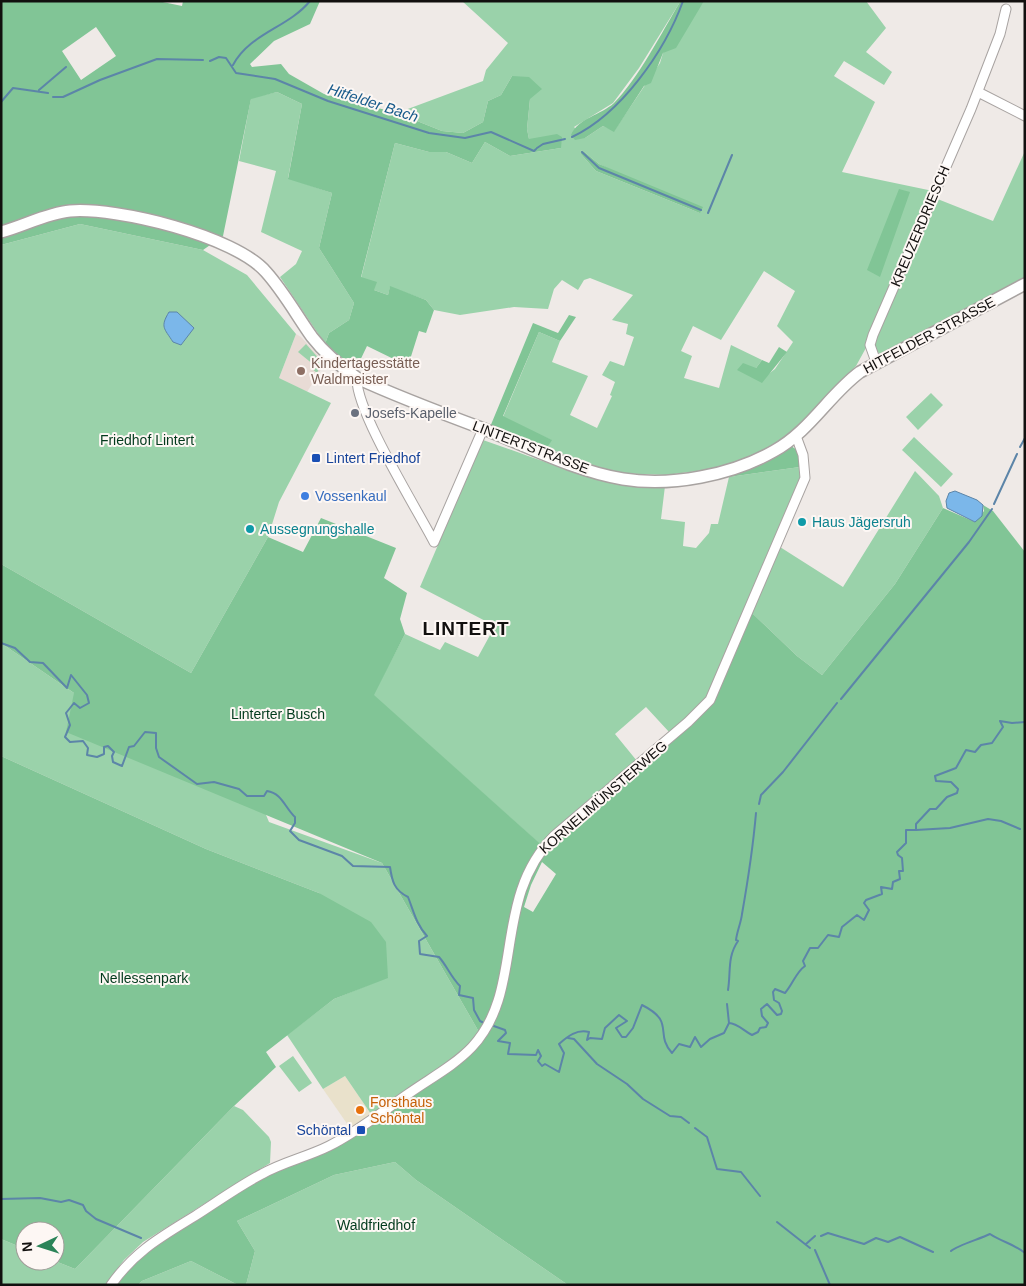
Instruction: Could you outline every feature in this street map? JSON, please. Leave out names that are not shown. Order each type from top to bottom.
[{"type":"main road","name":"LINTERTSTRASSE","points":[[1,232],[57,213],[88,211],[158,222],[216,240],[243,254],[266,271],[313,338],[333,360],[357,378],[581,467],[624,479],[644,480],[696,476],[734,468],[767,455],[796,436]]},
{"type":"main road","name":"HITFELDER STRASSE","points":[[796,436],[846,383],[876,362],[1025,284]]},
{"type":"street","name":"KREUZERDRIESCH","points":[[876,362],[870,346],[873,335],[978,92],[1000,34],[1006,9]]},
{"type":"street","points":[[978,92],[1025,116]]},
{"type":"street","points":[[357,378],[356,387],[369,418],[434,542],[484,429]]},
{"type":"street","name":"KORNELIMÜNSTERWEG","points":[[111,1285],[124,1266],[158,1238],[262,1174],[318,1151],[341,1139],[451,1064],[472,1047],[492,1017],[501,990],[518,895],[536,855],[554,836],[688,722],[710,700],[805,478],[803,455],[796,436]]},
{"type":"shaded area","name":"Kindertagesstätte Waldmeister","points":[[296,334],[325,363],[307,392],[279,378]]},
{"type":"shaded area","points":[[345,1076],[371,1114],[350,1128],[323,1089]]},
{"type":"green space","points":[[1,1],[158,1],[182,6],[183,1],[320,1],[310,24],[274,41],[250,64],[252,67],[281,64],[289,74],[324,94],[397,113],[442,131],[463,133],[483,122],[488,101],[501,95],[512,76],[529,77],[542,89],[530,99],[527,129],[529,139],[557,134],[562,137],[561,148],[510,156],[485,142],[472,163],[446,152],[429,152],[395,143],[361,277],[377,282],[374,290],[388,295],[390,286],[426,300],[434,310],[426,333],[419,331],[408,366],[367,346],[356,369],[325,344],[329,333],[349,320],[354,303],[319,248],[332,193],[288,179],[302,104],[277,92],[251,99],[223,236],[203,250],[80,224],[1,245]],"holes":[[[96,27],[116,56],[81,80],[62,51]]]},
{"type":"green space","points":[[462,1],[684,1],[680,2],[639,68],[613,103],[574,127],[585,138],[603,126],[614,131],[660,63],[663,53],[704,1],[866,1],[886,28],[866,52],[892,72],[884,85],[844,61],[834,76],[875,102],[842,172],[933,191],[867,346],[856,366],[793,434],[773,447],[721,468],[666,475],[614,473],[547,448],[551,440],[503,417],[539,332],[560,341],[552,362],[588,376],[570,415],[597,428],[612,396],[610,395],[615,382],[602,375],[610,361],[624,366],[634,337],[626,334],[628,324],[612,320],[633,295],[590,278],[584,280],[578,290],[562,280],[554,289],[548,309],[514,307],[460,315],[434,310],[426,300],[390,287],[388,295],[374,290],[361,278],[395,143],[429,152],[446,152],[472,163],[485,142],[510,156],[561,148],[529,139],[527,129],[530,99],[512,76],[501,95],[488,101],[483,122],[463,133],[442,131],[397,113],[483,81],[486,70],[508,43]],"holes":[[[582,150],[599,164],[700,213],[596,171],[580,153]],[[764,271],[795,291],[777,326],[793,342],[775,369],[766,376],[756,368],[762,360],[731,345],[719,388],[684,378],[692,356],[681,351],[693,326],[721,340]]]},
{"type":"green space","points":[[704,1],[676,48],[663,53],[651,83],[644,86],[614,132],[603,126],[585,138],[575,140],[571,135],[574,129],[609,107],[623,93],[649,55],[680,2]]},
{"type":"green space","points":[[277,92],[302,104],[288,178],[332,193],[319,248],[354,303],[349,320],[329,333],[325,344],[280,277],[296,264],[302,251],[261,232],[276,171],[239,161],[251,98]]},
{"type":"green space","points":[[582,150],[599,164],[703,207],[700,213],[596,171],[580,153]]},
{"type":"green space","points":[[1025,151],[1025,279],[880,354],[873,349],[874,342],[935,198],[993,221]]},
{"type":"green space","points":[[899,189],[910,192],[880,277],[867,270]]},
{"type":"green space","name":"Friedhof Lintert","points":[[80,224],[203,250],[247,275],[296,334],[279,378],[331,403],[279,502],[268,537],[191,673],[1,564],[1,245]]},
{"type":"green space","points":[[569,315],[576,317],[560,341],[539,332],[503,416],[552,440],[547,448],[490,427],[533,323],[558,333]]},
{"type":"green space","points":[[306,344],[322,362],[317,373],[311,368],[314,365],[298,352]]},
{"type":"green space","points":[[779,347],[787,352],[762,383],[737,370],[743,363],[756,368],[762,360],[769,363]]},
{"type":"green space","points":[[931,393],[943,405],[918,430],[906,417]]},
{"type":"green space","points":[[914,437],[953,474],[941,487],[902,450]]},
{"type":"green space","points":[[483,440],[550,464],[595,477],[641,485],[665,486],[661,519],[685,522],[683,546],[696,548],[709,533],[711,524],[718,524],[729,477],[800,467],[801,477],[779,535],[711,693],[698,709],[670,733],[646,707],[615,734],[637,761],[541,845],[373,695],[405,634],[440,650],[445,642],[478,657],[495,626],[420,587]]},
{"type":"green space","points":[[791,446],[797,450],[800,467],[729,477],[729,475]]},
{"type":"green space","points":[[915,471],[939,496],[943,508],[895,584],[822,675],[797,656],[751,612],[780,547],[843,587]]},
{"type":"green space","name":"Linterter Busch","points":[[983,505],[993,511],[1025,552],[1025,1285],[568,1285],[416,1180],[395,1162],[334,1175],[237,1221],[255,1251],[246,1285],[238,1285],[191,1261],[142,1281],[138,1285],[115,1285],[142,1253],[272,1172],[323,1151],[460,1061],[479,1032],[382,863],[66,732],[74,693],[1,643],[1,564],[191,673],[268,537],[303,552],[321,518],[396,548],[384,578],[407,593],[400,619],[405,634],[374,695],[545,848],[703,712],[751,612],[797,656],[822,675],[895,584],[943,508],[975,522],[984,511]],"holes":[[[542,862],[556,874],[533,912],[524,907],[531,885]]]},
{"type":"green space","points":[[1,643],[74,693],[261,803],[269,822],[382,863],[479,1032],[468,1045],[443,1067],[371,1114],[345,1076],[323,1089],[287,1035],[334,999],[388,977],[319,893],[206,849],[1,756]]},
{"type":"green space","name":"Nellessenpark","points":[[1,756],[206,849],[319,893],[371,922],[386,942],[388,978],[334,999],[266,1052],[276,1067],[234,1106],[75,1269],[65,1265],[65,1221],[15,1221],[15,1245],[1,1239]]},
{"type":"green space","points":[[293,1056],[312,1083],[299,1092],[279,1066]]},
{"type":"green space","points":[[234,1106],[243,1110],[269,1137],[271,1142],[270,1163],[143,1242],[124,1260],[105,1285],[1,1285],[1,1239],[15,1245],[15,1271],[65,1271],[65,1265],[75,1269]]},
{"type":"green space","name":"Waldfriedhof","points":[[395,1162],[416,1180],[568,1285],[246,1285],[255,1251],[237,1221],[334,1175]]},
{"type":"green space","points":[[191,1261],[238,1285],[138,1285],[142,1281]]},
{"type":"water","points":[[169,312],[177,312],[194,328],[181,345],[173,342],[164,327]]},
{"type":"water","points":[[955,491],[977,500],[983,505],[982,516],[975,522],[947,508],[946,501],[949,493]]},
{"type":"waterway","points":[[233,65],[249,45],[291,18],[310,1]]},
{"type":"waterway","name":"Hitfelder Bach","points":[[572,137],[590,127],[607,113],[639,79],[665,40],[683,1]]},
{"type":"waterway","name":"Hitfelder Bach","points":[[210,61],[219,57],[226,58],[236,73],[275,79],[328,101],[429,133],[465,138],[491,132],[534,151],[536,149]]},
{"type":"waterway","name":"Hitfelder Bach","points":[[53,97],[63,97],[100,80],[157,59],[203,60]]},
{"type":"waterway","points":[[39,90],[66,67]]},
{"type":"waterway","name":"Hitfelder Bach","points":[[1,102],[13,88],[48,93]]},
{"type":"waterway","name":"Hitfelder Bach","points":[[537,148],[543,144],[565,139]]},
{"type":"waterway","points":[[582,152],[599,168],[701,210]]},
{"type":"waterway","points":[[708,213],[732,155]]},
{"type":"waterway","points":[[1020,447],[1025,438]]},
{"type":"waterway","points":[[994,504],[1017,454]]},
{"type":"waterway","points":[[841,699],[969,542],[992,509]]},
{"type":"waterway","points":[[1,643],[15,648],[30,662],[43,663],[67,688],[71,675],[87,695],[89,703],[80,708],[74,703],[66,713],[70,725],[65,737],[70,742],[83,741],[88,748],[87,755],[97,757],[104,754],[104,747],[108,746],[114,752],[112,756],[113,762],[122,766],[129,747],[134,746],[145,732],[156,733],[156,748],[159,757],[197,784],[214,782],[239,789],[247,796],[264,796],[267,791],[272,792],[280,798],[295,817],[295,823],[290,831],[299,840],[342,856],[353,866],[390,867],[394,885],[408,897],[418,922],[427,936],[419,941],[420,954],[439,957],[460,986],[459,995],[473,998],[474,1010],[480,1021],[486,1024]]},
{"type":"waterway","points":[[759,804],[761,795],[783,772],[837,703]]},
{"type":"waterway","points":[[491,1025],[505,1030],[506,1033],[498,1041],[510,1043],[508,1054],[536,1055],[538,1050],[541,1056],[538,1061],[542,1066],[545,1064],[559,1072],[564,1053],[559,1044],[562,1041],[581,1031],[589,1032],[587,1040],[590,1038],[602,1039],[605,1028],[619,1015],[627,1021],[616,1028],[622,1037],[626,1037],[633,1028],[642,1005],[652,1011],[662,1022],[664,1039],[672,1053],[679,1044],[690,1047],[695,1037],[701,1047],[710,1039],[724,1033],[729,1023],[738,1026],[752,1035],[758,1032],[760,1028],[766,1027],[768,1023],[762,1016],[761,1009],[767,1004],[777,1015],[781,1014],[782,1011],[779,1003],[774,1000],[773,992],[775,989],[785,993],[799,971],[805,966],[803,961],[810,948],[818,948],[828,935],[839,937],[842,927],[857,915],[864,920],[869,910],[864,903],[866,900],[882,894],[881,887],[892,889],[893,882],[900,879],[899,871],[903,871],[902,858],[897,852],[906,843],[906,830],[916,830],[916,824],[930,809],[936,809],[947,797],[957,793],[958,789],[951,782],[936,781],[935,776],[956,768],[966,750],[975,752],[981,745],[992,743],[1003,727],[1000,721],[1012,723],[1025,722]]},
{"type":"waterway","points":[[728,990],[732,953],[738,941],[736,940],[752,851],[756,813]]},
{"type":"waterway","points":[[916,830],[950,828],[988,819],[1001,821],[1020,829]]},
{"type":"waterway","points":[[727,1004],[729,1023]]},
{"type":"waterway","points":[[568,1038],[574,1039],[597,1064],[627,1084],[643,1099],[670,1116],[681,1117],[689,1123]]},
{"type":"waterway","points":[[695,1128],[707,1137],[717,1169],[741,1172],[760,1196]]},
{"type":"waterway","points":[[1,1199],[40,1198],[61,1202],[69,1200],[83,1205],[86,1211],[96,1219],[141,1238]]},
{"type":"waterway","points":[[777,1222],[810,1248]]},
{"type":"waterway","points":[[821,1236],[828,1233],[864,1244],[876,1238],[888,1242],[900,1237],[933,1252]]},
{"type":"waterway","points":[[951,1251],[990,1234],[1025,1253]]},
{"type":"waterway","points":[[806,1244],[815,1236]]},
{"type":"waterway","points":[[815,1250],[830,1285]]},
{"type":"place","name":"Kindertagesstätte Waldmeister","points":[[301,371]]},
{"type":"place","name":"Josefs-Kapelle","points":[[355,413]]},
{"type":"place","name":"Lintert Friedhof","points":[[316,458]]},
{"type":"place","name":"Vossenkaul","points":[[305,496]]},
{"type":"place","name":"Haus Jägersruh","points":[[802,522]]},
{"type":"place","name":"Aussegnungshalle","points":[[250,529]]},
{"type":"place","name":"Forsthaus Schöntal","points":[[360,1110]]},
{"type":"place","name":"Schöntal","points":[[361,1130]]},
{"type":"district","name":"LINTERT","points":[[466,628]]}]
